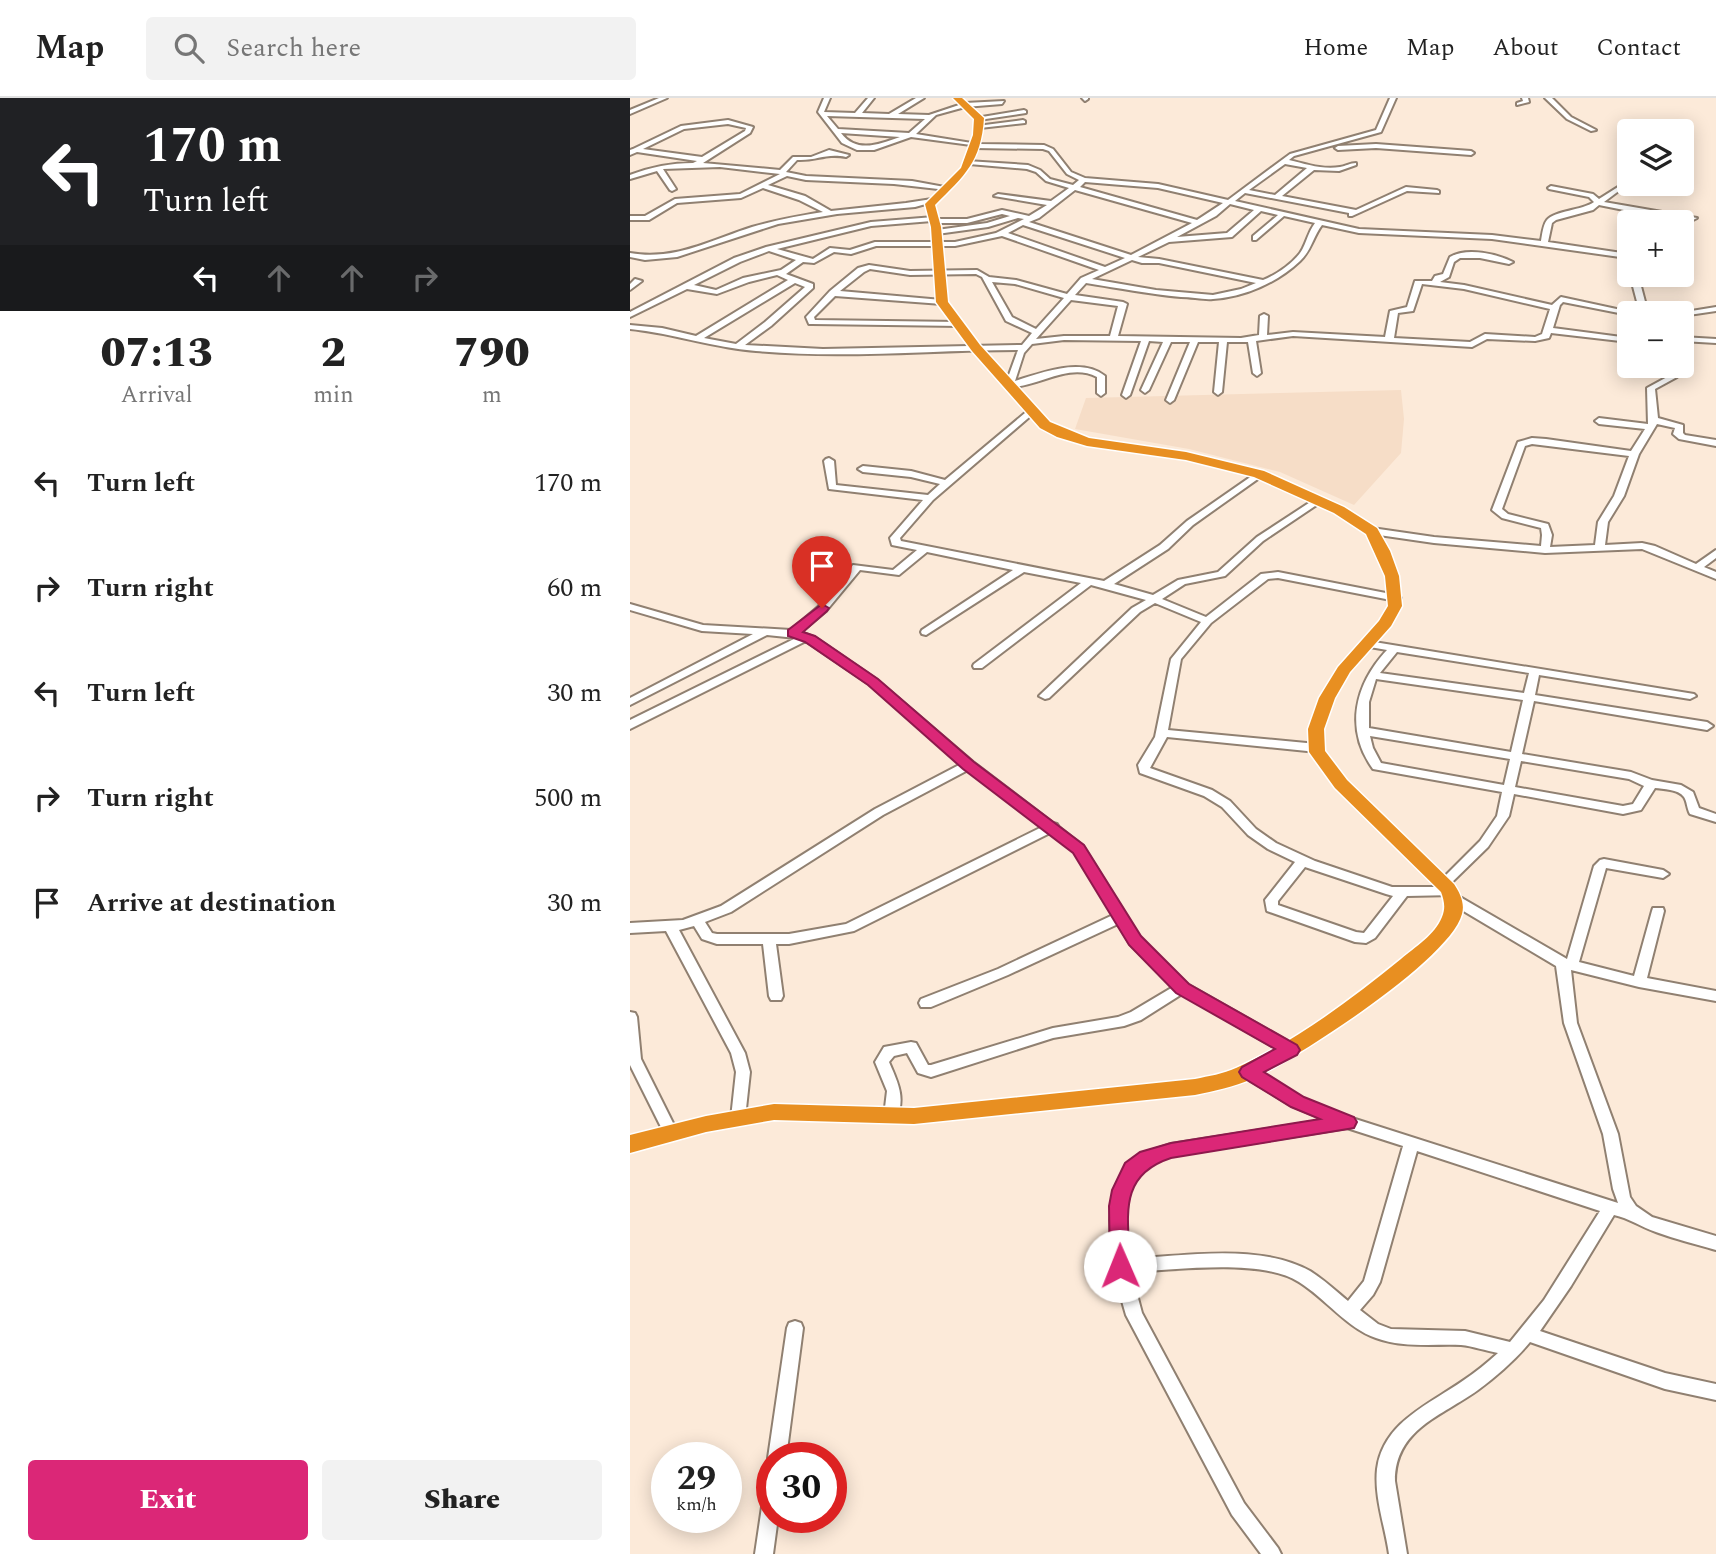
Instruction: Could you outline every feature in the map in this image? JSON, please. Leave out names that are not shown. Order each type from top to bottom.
[{"type":"highway","points":[[630,1144],[738,1118],[795,1111],[925,1115],[1195,1087],[1248,1072],[1291,1050],[1381,986],[1427,947],[1448,924],[1450,892],[1341,784],[1322,760],[1317,748],[1316,729],[1326,698],[1344,670],[1392,614],[1396,598],[1388,564],[1372,531],[1318,500],[1259,474],[1186,456],[1074,439],[1045,425],[1031,411],[1011,384],[976,348],[942,302],[935,224],[930,208],[932,201],[957,179],[970,162],[979,122],[963,103]]},
{"type":"street","points":[[630,112],[664,98]]},
{"type":"street","points":[[827,98],[822,114],[848,145],[865,148],[880,147],[911,135],[929,117],[963,103],[1002,102]]},
{"type":"street","points":[[857,115],[871,98]]},
{"type":"street","points":[[890,116],[921,98]]},
{"type":"street","points":[[1101,393],[1101,376],[1093,371],[1055,373],[1011,384],[1018,355],[1084,280],[1167,240],[1197,222],[1231,201],[1282,161],[1300,152],[1379,131],[1393,98]]},
{"type":"street","points":[[1519,104],[1526,102],[1525,98]]},
{"type":"street","points":[[1548,98],[1569,117],[1593,130]]},
{"type":"street","points":[[979,122],[1024,112]]},
{"type":"street","points":[[822,114],[929,117]]},
{"type":"street","points":[[632,151],[657,137],[687,126],[728,122],[750,127],[748,132],[695,165]]},
{"type":"street","points":[[979,122],[1023,122]]},
{"type":"street","points":[[835,131],[911,135],[975,145],[1048,148],[1069,173],[1084,180],[1151,185],[1369,232],[1492,237],[1617,253]]},
{"type":"street","points":[[1321,146],[1376,146],[1471,153]]},
{"type":"street","points":[[632,151],[704,160]]},
{"type":"street","points":[[630,226],[670,202],[741,196],[784,173],[795,158],[812,159],[828,152],[846,155]]},
{"type":"street","points":[[1282,161],[1343,170],[1354,164]]},
{"type":"street","points":[[970,162],[1028,167],[1038,171],[1045,179],[1197,222]]},
{"type":"street","points":[[630,177],[695,165],[729,165],[804,178],[916,182],[947,188]]},
{"type":"street","points":[[1277,197],[1314,166]]},
{"type":"street","points":[[660,170],[672,189]]},
{"type":"street","points":[[769,249],[814,261],[833,250],[851,252],[875,244],[936,245],[1002,233],[1028,221],[1084,180]]},
{"type":"street","points":[[763,186],[802,198],[832,214]]},
{"type":"street","points":[[1551,188],[1591,195],[1599,203],[1631,210]]},
{"type":"street","points":[[1084,280],[1156,292],[1213,297],[1247,290],[1297,260],[1325,222],[1357,212],[1406,189],[1437,192]]},
{"type":"street","points":[[1544,243],[1549,222],[1553,218],[1581,211],[1599,203],[1617,190]]},
{"type":"street","points":[[1243,191],[1357,212]]},
{"type":"street","points":[[998,196],[1051,203]]},
{"type":"street","points":[[630,256],[653,260],[700,248],[755,228],[864,209],[911,206],[932,201]]},
{"type":"street","points":[[1167,240],[1229,235],[1260,208]]},
{"type":"street","points":[[1256,238],[1284,213]]},
{"type":"street","points":[[630,315],[737,260],[769,249],[871,224],[988,225],[1017,216],[1130,258],[1263,282]]},
{"type":"street","points":[[630,218],[642,219]]},
{"type":"street","points":[[1002,233],[1104,269]]},
{"type":"street","points":[[1435,283],[1438,278],[1446,275],[1451,260],[1457,256],[1484,256],[1509,262]]},
{"type":"street","points":[[685,286],[717,292],[746,280],[780,272],[802,259]]},
{"type":"street","points":[[958,324],[812,322],[810,317],[860,270],[869,267],[902,273],[977,272],[986,279],[1005,314],[1016,323],[1037,332]]},
{"type":"street","points":[[737,347],[768,324],[810,286],[783,276],[780,272]]},
{"type":"street","points":[[986,279],[1016,282],[1068,297],[1123,304],[1112,339]]},
{"type":"street","points":[[696,339],[794,280]]},
{"type":"street","points":[[630,288],[638,281]]},
{"type":"street","points":[[1389,340],[1394,311],[1410,309],[1418,283],[1435,283],[1555,307]]},
{"type":"street","points":[[833,293],[942,302]]},
{"type":"street","points":[[630,327],[669,330],[696,339],[737,347],[827,351],[976,348],[1064,338],[1252,340],[1293,334],[1472,345],[1485,336],[1543,338],[1549,330],[1557,301],[1566,299],[1617,310]]},
{"type":"street","points":[[1694,312],[1716,309]]},
{"type":"street","points":[[1263,338],[1264,316]]},
{"type":"street","points":[[1549,330],[1617,338]]},
{"type":"street","points":[[1125,395],[1146,339]]},
{"type":"street","points":[[1145,390],[1168,340]]},
{"type":"street","points":[[1170,400],[1195,340]]},
{"type":"street","points":[[1218,392],[1223,340]]},
{"type":"street","points":[[1252,340],[1256,373]]},
{"type":"street","points":[[1694,340],[1716,341]]},
{"type":"street","points":[[1600,547],[1603,522],[1619,496],[1634,454],[1652,424],[1651,388],[1671,378]]},
{"type":"street","points":[[1031,411],[930,498],[894,541],[1105,585],[1154,599],[1207,621]]},
{"type":"street","points":[[1599,421],[1680,427],[1679,436],[1716,443]]},
{"type":"street","points":[[1545,550],[1545,526],[1505,516],[1497,510],[1521,444],[1532,441],[1634,454]]},
{"type":"street","points":[[828,461],[832,487],[930,498]]},
{"type":"street","points":[[863,470],[911,474],[946,484]]},
{"type":"street","points":[[1105,585],[1164,548],[1201,515],[1259,474]]},
{"type":"street","points":[[1045,696],[1128,618],[1154,599],[1189,578],[1221,574],[1260,539],[1318,500]]},
{"type":"street","points":[[1372,531],[1434,540],[1545,550],[1651,548],[1716,576]]},
{"type":"street","points":[[630,725],[800,635],[857,567],[895,573],[926,548]]},
{"type":"street","points":[[1697,568],[1716,553]]},
{"type":"street","points":[[926,632],[1021,569]]},
{"type":"street","points":[[1396,598],[1271,574],[1207,621],[1176,659],[1161,733],[1144,770],[1208,793],[1226,804],[1252,832],[1303,860],[1373,887],[1403,892],[1450,892],[1567,964],[1639,982],[1716,996]]},
{"type":"street","points":[[978,666],[1088,582]]},
{"type":"street","points":[[630,607],[702,628],[800,635],[895,699],[969,765],[1053,827],[1085,858],[1135,940],[1182,988],[1291,1050]]},
{"type":"street","points":[[630,702],[765,632]]},
{"type":"street","points":[[1368,644],[1690,696]]},
{"type":"street","points":[[1396,647],[1373,675],[1365,694],[1364,731],[1368,753],[1377,766],[1623,810],[1637,807],[1651,784]]},
{"type":"street","points":[[1450,892],[1496,828],[1510,791],[1535,670]]},
{"type":"street","points":[[1373,675],[1707,726]]},
{"type":"street","points":[[1364,731],[1632,776],[1687,793],[1691,797],[1694,811],[1716,818]]},
{"type":"street","points":[[1161,733],[1317,748]]},
{"type":"street","points":[[630,928],[670,926],[697,921],[726,909],[879,812],[969,765]]},
{"type":"street","points":[[697,921],[704,932],[713,938],[805,938],[849,928],[1053,827]]},
{"type":"street","points":[[1303,860],[1271,900],[1272,908],[1355,937],[1366,938],[1370,935],[1403,892]]},
{"type":"street","points":[[1631,1212],[1621,1190],[1615,1149],[1600,1100],[1572,1030],[1567,964],[1600,866],[1604,863],[1663,874]]},
{"type":"street","points":[[1639,982],[1658,911]]},
{"type":"street","points":[[926,1003],[1003,972],[1120,917]]},
{"type":"street","points":[[670,926],[738,1053],[743,1072],[738,1118]]},
{"type":"street","points":[[769,938],[776,996]]},
{"type":"street","points":[[891,1116],[894,1091],[882,1062],[889,1051],[911,1048],[923,1069],[931,1071],[1053,1033],[1119,1022],[1136,1016],[1182,988]]},
{"type":"street","points":[[630,1017],[634,1059],[671,1133]]},
{"type":"street","points":[[1248,1072],[1297,1102],[1348,1122],[1610,1208],[1631,1212],[1642,1220],[1716,1243]]},
{"type":"street","points":[[1272,1554],[1238,1509],[1134,1315],[1120,1266],[1119,1206],[1122,1190],[1132,1169],[1147,1158],[1171,1150],[1348,1122]]},
{"type":"street","points":[[1350,1313],[1372,1282],[1412,1142]]},
{"type":"street","points":[[1398,1554],[1386,1480],[1388,1461],[1398,1438],[1413,1422],[1472,1385],[1514,1350],[1544,1315],[1610,1208]]},
{"type":"street","points":[[1120,1266],[1251,1260],[1304,1276],[1373,1330],[1391,1335],[1465,1338],[1514,1350]]},
{"type":"street","points":[[780,1442],[795,1328]]},
{"type":"street","points":[[1528,1334],[1665,1381],[1716,1392]]},
{"type":"street","points":[[764,1554],[767,1533]]},
{"type":"shaded area","points":[[1401,390],[1404,419],[1401,453],[1354,505],[1280,472],[1189,449],[1075,429],[1086,398]]},
{"type":"route","points":[[822,608],[793,633],[810,639],[873,682],[969,765],[1079,849],[1135,940],[1182,988],[1291,1050],[1248,1072],[1297,1102],[1348,1122],[1171,1150],[1147,1158],[1132,1169],[1122,1190],[1119,1206],[1120,1266]]}]
